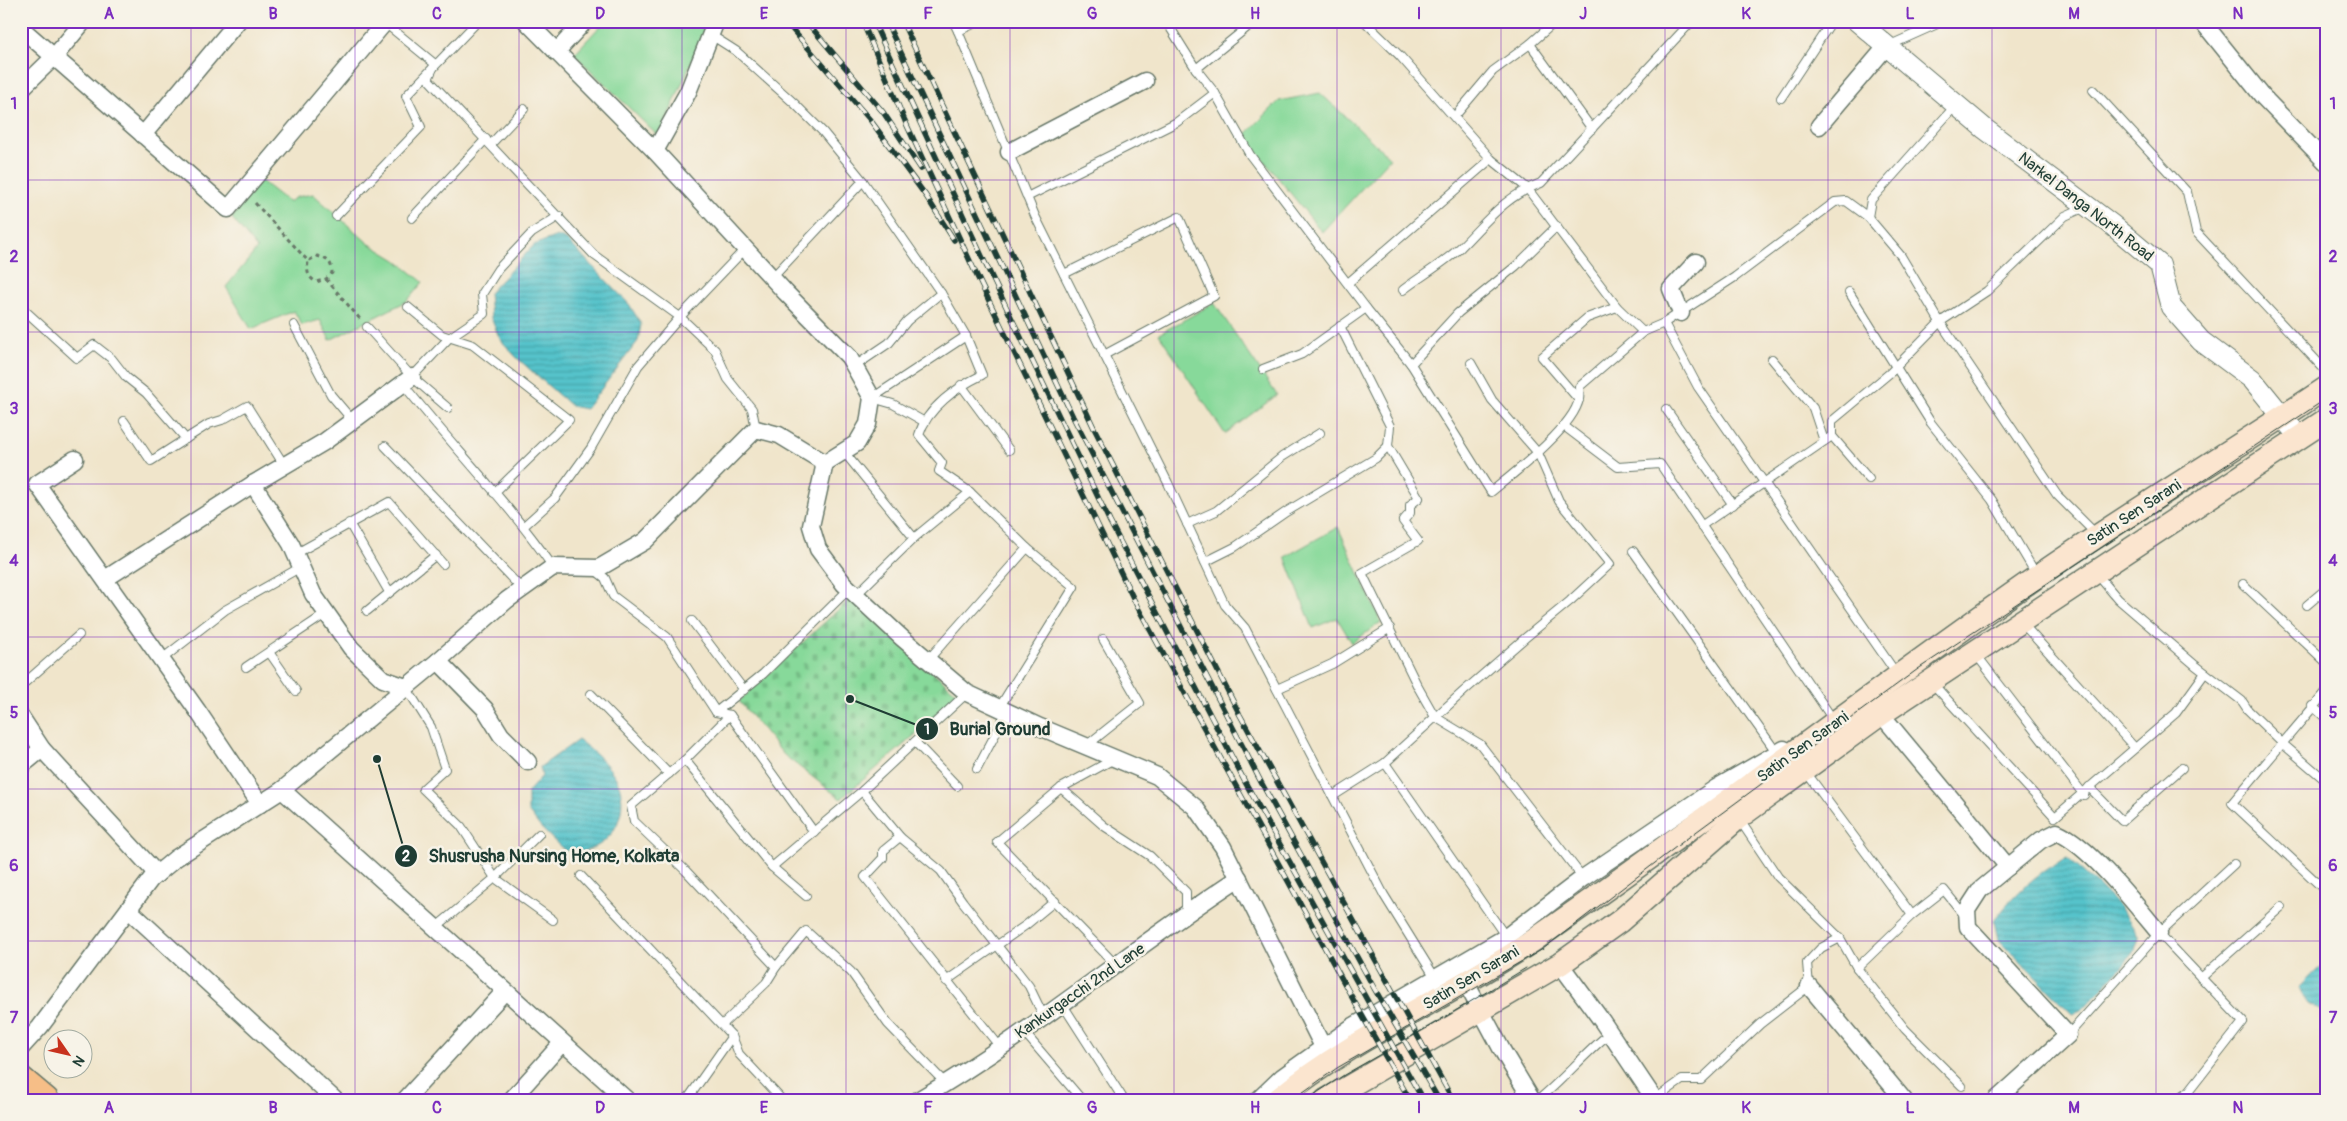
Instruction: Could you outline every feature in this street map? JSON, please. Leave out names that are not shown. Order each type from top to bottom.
[{"type":"main road","name":"Satin Sen Sarani","points":[[1326,1100],[1560,964],[1620,921],[1738,818],[1816,736],[2038,576],[2326,388]]},
{"type":"main road","name":"Satin Sen Sarani","points":[[1277,1100],[1336,1057],[1538,938],[1790,765],[1881,714],[2326,420]]},
{"type":"main road","points":[[21,1079],[46,1100]]},
{"type":"street","points":[[21,89],[54,57],[84,21]]},
{"type":"street","points":[[143,135],[238,21]]},
{"type":"street","points":[[526,21],[655,151],[772,278],[849,357],[855,366],[872,398],[868,424],[857,443],[825,463],[811,526],[818,549],[853,592],[967,693],[1157,776],[1195,807],[1223,847],[1324,1047]]},
{"type":"street","points":[[556,52],[585,21]]},
{"type":"street","name":"Narkel Danga North Road","points":[[1857,21],[1985,129],[2088,206],[2160,265],[2171,307],[2201,342],[2252,379],[2284,416],[2299,437]]},
{"type":"street","points":[[2202,21],[2263,97],[2326,162]]},
{"type":"street","points":[[21,28],[228,209],[348,64],[386,22]]},
{"type":"street","points":[[655,151],[688,92],[713,28]]},
{"type":"street","points":[[1819,126],[1866,73],[1886,47]]},
{"type":"street","points":[[1008,152],[1145,81]]},
{"type":"street","points":[[1681,312],[1670,289],[1696,262]]},
{"type":"street","points":[[105,579],[253,484],[324,442],[407,380]]},
{"type":"street","points":[[21,1048],[40,1027],[157,874],[176,858],[282,790],[522,589],[554,567],[599,568],[645,542],[756,429],[779,435],[825,463]]},
{"type":"street","points":[[75,459],[37,484],[162,659],[260,804]]},
{"type":"street","points":[[253,484],[279,524],[313,594],[351,648],[383,679],[406,687]]},
{"type":"street","points":[[438,661],[485,709],[501,735],[528,762]]},
{"type":"street","points":[[1881,714],[2008,866]]},
{"type":"street","points":[[21,717],[42,750],[157,874]]},
{"type":"street","points":[[21,766],[42,750]]},
{"type":"street","points":[[1258,1100],[1282,1077],[1352,1027],[1506,936],[1583,878],[1716,788],[1790,765]]},
{"type":"street","points":[[282,790],[626,1100]]},
{"type":"street","points":[[1996,1100],[2068,1035],[1968,927],[1967,910],[1980,890],[2041,840],[2057,832],[2070,838],[2126,893],[2159,933]]},
{"type":"street","name":"Kankurgacchi 2nd Lane","points":[[919,1100],[946,1084],[1063,1005],[1239,878]]},
{"type":"street","points":[[129,910],[335,1100]]},
{"type":"street","points":[[1560,964],[1655,1099]]},
{"type":"street","points":[[1466,982],[1502,1050],[1532,1100]]},
{"type":"street","points":[[1809,986],[1904,1100]]},
{"type":"street","points":[[405,1100],[505,991]]},
{"type":"street","points":[[511,1100],[562,1043]]},
{"type":"lane","points":[[336,216],[421,127],[406,96],[478,21]]},
{"type":"lane","points":[[953,21],[1027,196],[1225,605],[1245,628],[1384,895],[1436,979]]},
{"type":"lane","points":[[958,31],[980,21]]},
{"type":"lane","points":[[1166,21],[1196,69],[1215,92],[1250,154],[1366,308],[1411,364],[1490,492],[1538,453],[1564,426],[1579,400],[1579,387],[1643,332],[1664,323],[1735,277],[1835,202],[1846,201],[1868,218],[1901,256],[1940,322],[2057,495],[2098,536]]},
{"type":"lane","points":[[1196,69],[1255,21]]},
{"type":"lane","points":[[1364,21],[1400,56],[1491,159],[1527,188],[1617,307],[1643,332]]},
{"type":"lane","points":[[1455,116],[1493,71],[1530,44],[1556,21]]},
{"type":"lane","points":[[1403,290],[1460,248],[1489,215],[1527,188],[1541,182],[1692,21]]},
{"type":"lane","points":[[1781,98],[1832,21]]},
{"type":"lane","points":[[1886,47],[1935,25],[1939,21]]},
{"type":"lane","points":[[386,22],[435,64]]},
{"type":"lane","points":[[713,28],[823,132],[864,181],[941,293],[966,336],[982,375],[961,385],[923,421],[919,435],[942,463],[939,471],[970,492],[1027,548],[1074,586],[1003,710],[977,769]]},
{"type":"lane","points":[[1530,44],[1592,129]]},
{"type":"lane","points":[[435,64],[428,78],[594,255],[680,317],[715,350],[728,379],[752,409],[756,429]]},
{"type":"lane","points":[[2093,90],[2187,192],[2196,232],[2326,371]]},
{"type":"lane","points":[[1027,196],[1177,122],[1215,92]]},
{"type":"lane","points":[[1868,218],[1871,200],[1956,105]]},
{"type":"lane","points":[[412,218],[524,109]]},
{"type":"lane","points":[[1348,283],[1491,159]]},
{"type":"lane","points":[[772,278],[864,181]]},
{"type":"lane","points":[[1869,479],[1832,436],[1832,421],[1896,367],[1940,322],[1987,291],[2065,216],[2088,206]]},
{"type":"lane","points":[[407,380],[449,338],[484,314],[482,294],[498,269],[532,233],[559,216]]},
{"type":"lane","points":[[1064,274],[1179,217],[1214,296],[1104,355]]},
{"type":"lane","points":[[1411,364],[1458,313],[1516,266],[1557,226]]},
{"type":"lane","points":[[524,526],[555,498],[591,448],[638,366],[680,317],[745,249]]},
{"type":"lane","points":[[1849,292],[1931,424],[1992,500],[2038,576]]},
{"type":"lane","points":[[855,366],[889,343],[907,321],[941,293]]},
{"type":"lane","points":[[408,307],[442,335],[473,345],[569,420],[494,493]]},
{"type":"lane","points":[[1579,400],[1542,357],[1587,318],[1617,307]]},
{"type":"lane","points":[[21,308],[77,358],[94,345],[112,359],[126,377],[146,393],[186,439]]},
{"type":"lane","points":[[1262,369],[1302,354],[1366,308]]},
{"type":"lane","points":[[1664,323],[1698,387],[1898,677]]},
{"type":"lane","points":[[294,325],[331,395],[354,421]]},
{"type":"lane","points":[[1340,326],[1390,426],[1388,446],[1419,498],[1410,505],[1410,514],[1403,521],[1418,541],[1362,572],[1418,687],[1435,717],[1480,744],[1583,878]]},
{"type":"lane","points":[[366,327],[494,493],[524,526],[554,567]]},
{"type":"lane","points":[[872,398],[966,336]]},
{"type":"lane","points":[[1772,359],[1813,408],[1824,441]]},
{"type":"lane","points":[[1333,796],[1385,763],[1610,564],[1559,501],[1538,453],[1492,400],[1471,363]]},
{"type":"lane","points":[[407,380],[448,408]]},
{"type":"lane","points":[[961,385],[1009,450]]},
{"type":"lane","points":[[872,398],[893,404],[923,421]]},
{"type":"lane","points":[[124,421],[151,461],[209,424],[222,420],[247,406],[284,465]]},
{"type":"lane","points":[[1666,409],[1734,505]]},
{"type":"lane","points":[[1564,426],[1618,467],[1660,464],[1835,722]]},
{"type":"lane","points":[[1187,524],[1216,511],[1276,462],[1320,433]]},
{"type":"lane","points":[[1701,526],[1832,436]]},
{"type":"lane","points":[[385,446],[522,589]]},
{"type":"lane","points":[[1205,562],[1235,548],[1286,512],[1376,458],[1388,446]]},
{"type":"lane","points":[[844,452],[914,538]]},
{"type":"lane","points":[[716,712],[763,674],[914,538],[970,492]]},
{"type":"lane","points":[[162,659],[225,610],[349,523],[389,502],[443,564]]},
{"type":"lane","points":[[349,523],[389,592]]},
{"type":"lane","points":[[928,660],[1027,548]]},
{"type":"lane","points":[[1633,551],[1790,765],[1912,915]]},
{"type":"lane","points":[[367,611],[436,556]]},
{"type":"lane","points":[[592,568],[605,578],[612,596],[667,636],[716,712],[730,715],[814,832]]},
{"type":"lane","points":[[2095,572],[2118,599],[2242,701],[2248,710],[2283,744],[2324,779]]},
{"type":"lane","points":[[2243,584],[2326,662]]},
{"type":"lane","points":[[2307,604],[2326,590]]},
{"type":"lane","points":[[246,667],[327,613]]},
{"type":"lane","points":[[692,621],[744,690]]},
{"type":"lane","points":[[2021,622],[2135,748]]},
{"type":"lane","points":[[1277,689],[1332,664],[1390,628]]},
{"type":"lane","points":[[21,686],[79,635]]},
{"type":"lane","points":[[1086,746],[1140,703],[1103,639]]},
{"type":"lane","points":[[269,652],[296,691]]},
{"type":"lane","points":[[1974,652],[2084,794]]},
{"type":"lane","points":[[1930,681],[2055,817],[2176,713],[2206,673]]},
{"type":"lane","points":[[406,687],[431,727],[445,769],[423,789],[461,826],[495,878],[553,920]]},
{"type":"lane","points":[[2326,692],[2312,706],[2283,744],[2232,803],[2326,891]]},
{"type":"lane","points":[[772,867],[862,791],[967,693]]},
{"type":"lane","points":[[591,694],[669,774]]},
{"type":"lane","points":[[2312,706],[2326,718]]},
{"type":"lane","points":[[730,715],[685,760],[631,806],[634,821],[686,871],[776,967]]},
{"type":"lane","points":[[915,742],[957,786]]},
{"type":"lane","points":[[1116,758],[1061,788],[997,842],[1116,965]]},
{"type":"lane","points":[[685,760],[772,867],[806,896]]},
{"type":"lane","points":[[1385,763],[1506,936]]},
{"type":"lane","points":[[2089,787],[2122,821],[2182,768]]},
{"type":"lane","points":[[1061,788],[1104,826],[1150,856],[1186,892],[1186,915]]},
{"type":"lane","points":[[862,791],[900,837],[941,870],[963,902],[997,943],[1028,986],[1044,1017]]},
{"type":"lane","points":[[1738,818],[1778,877],[1840,938],[1857,968],[1905,1029],[1962,1086]]},
{"type":"lane","points":[[435,928],[495,878],[539,834]]},
{"type":"lane","points":[[900,837],[883,851],[883,858],[865,877],[1000,1047]]},
{"type":"lane","points":[[2068,1035],[2159,933],[2234,864]]},
{"type":"lane","points":[[581,876],[732,1036],[739,1054],[782,1100]]},
{"type":"lane","points":[[1857,968],[1912,915],[1944,890],[1968,920]]},
{"type":"lane","points":[[946,981],[1055,901]]},
{"type":"lane","points":[[2201,978],[2281,907]]},
{"type":"lane","points":[[722,1025],[766,983],[776,967],[806,931],[851,972],[888,1024],[946,1084]]},
{"type":"lane","points":[[2159,933],[2243,1022],[2189,1091],[2177,1100]]},
{"type":"lane","points":[[1655,1099],[1682,1080],[1701,1080],[1760,1024],[1809,986],[1806,963],[1821,948],[1840,938]]},
{"type":"lane","points":[[1063,1005],[1124,1100]]},
{"type":"lane","points":[[1024,1032],[1082,1100]]},
{"type":"lane","points":[[1538,1100],[1559,1084],[1590,1049],[1610,1033]]},
{"type":"lane","points":[[687,1100],[732,1036]]},
{"type":"path","points":[[242,192],[258,206],[308,261],[307,271],[309,278],[316,282],[326,279],[332,273],[332,265],[327,260],[317,256],[308,261]]},
{"type":"path","points":[[326,279],[353,308],[366,327]]},
{"type":"green space","points":[[605,21],[709,21],[659,137],[574,54]]},
{"type":"green space","points":[[1320,93],[1390,158],[1322,232],[1244,136],[1279,101]]},
{"type":"green space","points":[[260,180],[288,202],[297,197],[313,194],[368,243],[396,260],[423,282],[407,301],[330,340],[320,320],[302,325],[294,311],[251,329],[226,287],[257,249],[232,218]]},
{"type":"green space","points":[[1214,303],[1277,395],[1225,434],[1159,334]]},
{"type":"green space","points":[[1338,527],[1381,622],[1352,643],[1337,618],[1313,628],[1285,557]]},
{"type":"green space","points":[[851,598],[960,696],[841,799],[784,755],[739,701]]},
{"type":"water","points":[[557,236],[567,240],[629,304],[641,324],[638,341],[586,409],[571,406],[516,357],[500,339],[491,318],[489,293],[534,245]]},
{"type":"water","points":[[578,740],[599,757],[612,772],[620,789],[622,801],[618,823],[612,833],[595,847],[583,851],[564,850],[541,828],[528,811],[528,792],[542,776],[540,767]]},
{"type":"water","points":[[2067,858],[2117,905],[2139,938],[2134,953],[2083,1009],[2072,1014],[1998,939],[1994,921],[2010,902],[2036,877]]},
{"type":"water","points":[[2326,961],[2326,1012],[2309,1003],[2299,988]]},
{"type":"tram line","points":[[1292,1100],[1337,1068],[1543,949],[1685,840],[1918,669],[2326,399]]},
{"type":"tram line","points":[[1306,1100],[1344,1075],[1526,968]]},
{"type":"railway","points":[[785,21],[871,121],[926,196],[954,240]]},
{"type":"railway","points":[[806,21],[883,112],[921,169]]},
{"type":"railway","points":[[862,21],[905,121],[977,276],[1137,606],[1410,1100]]},
{"type":"railway","points":[[873,21],[987,267],[1110,522],[1245,782],[1423,1100]]},
{"type":"railway","points":[[886,21],[1073,417],[1261,782],[1374,988],[1439,1100]]},
{"type":"railway","points":[[902,21],[1095,430],[1240,715],[1453,1100]]},
{"type":"place","name":"Burial Ground","points":[[850,699]]},
{"type":"place","name":"Shusrusha Nursing Home, Kolkata","points":[[377,759]]}]
